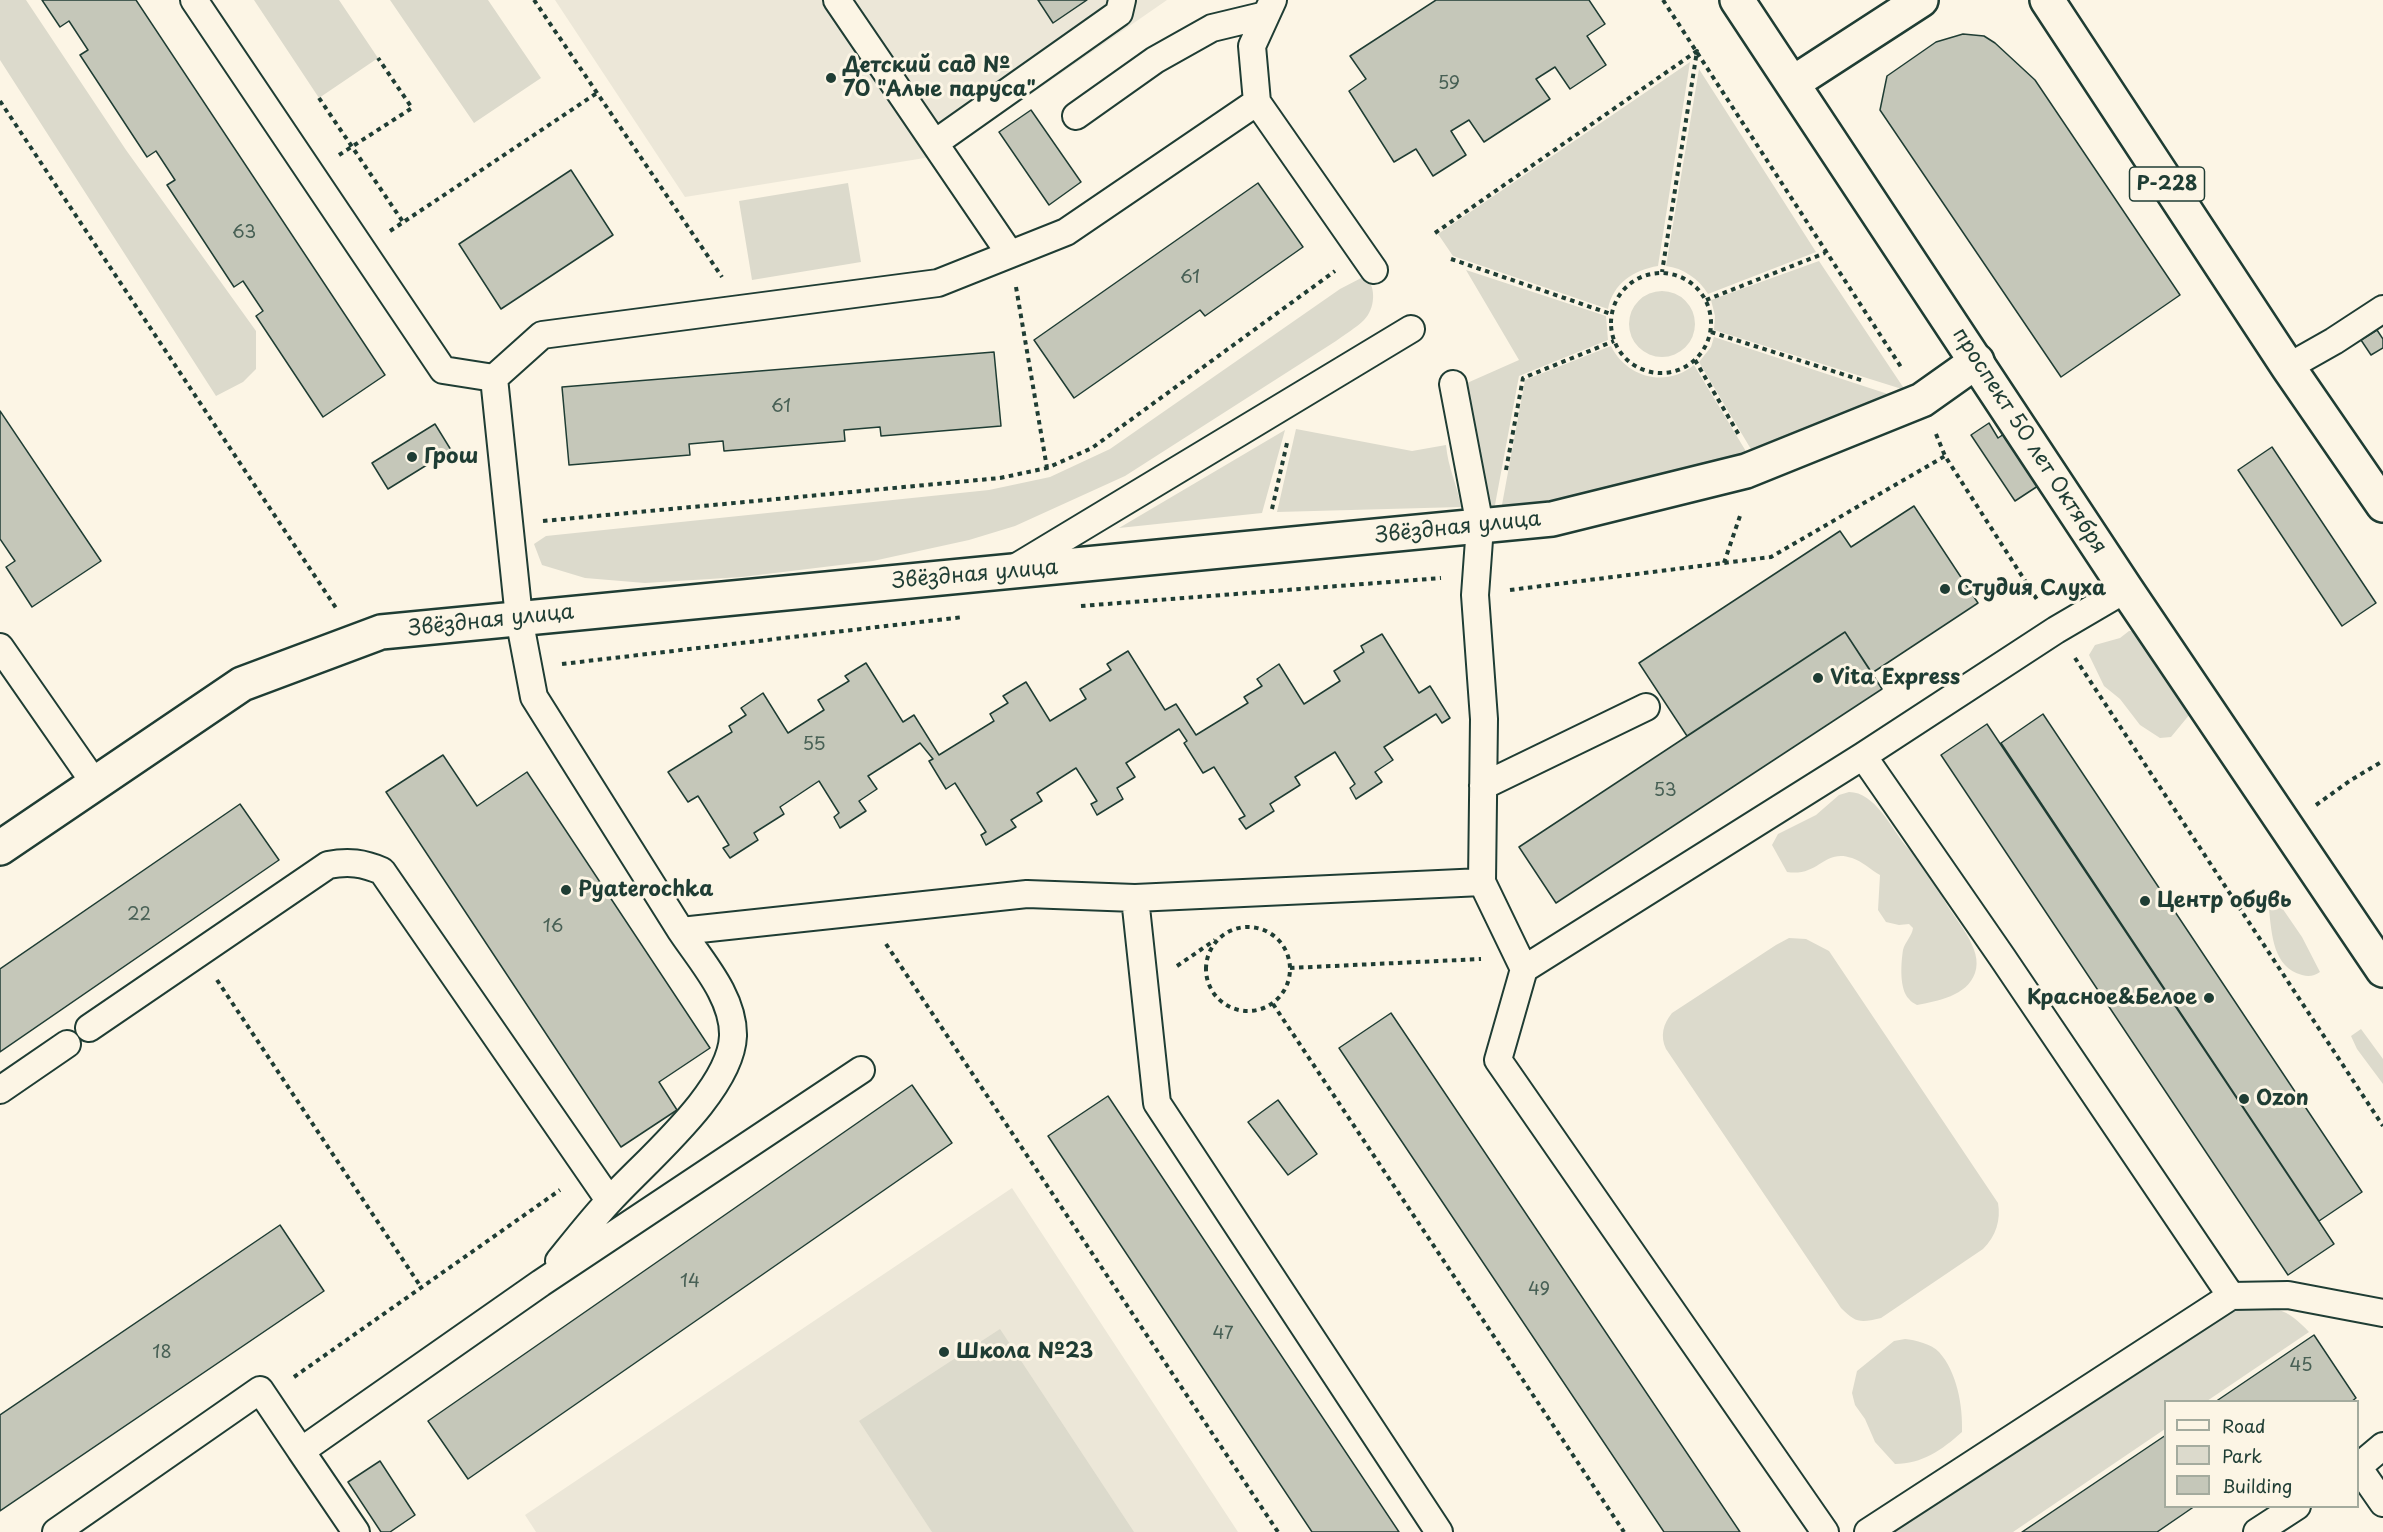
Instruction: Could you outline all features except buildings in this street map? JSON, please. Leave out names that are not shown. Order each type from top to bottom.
[{"type":"street","name":"проспект 50 лет Октября","points":[[1737,0],[2126,588],[2383,970]]},
{"type":"street","points":[[1793,83],[1921,0]]},
{"type":"street","name":"Р-228","points":[[2047,0],[2288,367],[2383,506]]},
{"type":"street","name":"Звёздная улица","points":[[0,848],[242,684],[381,632],[1552,519],[1746,471],[1922,400],[1977,361]]},
{"type":"lane","points":[[194,0],[443,370],[494,378]]},
{"type":"lane","points":[[837,0],[1010,254]]},
{"type":"lane","points":[[935,143],[1119,13],[1122,0]]},
{"type":"lane","points":[[1270,8],[1252,46],[1257,102],[1368,261]]},
{"type":"lane","points":[[1076,116],[1155,60],[1212,28],[1270,8]]},
{"type":"lane","points":[[494,378],[542,335],[938,283],[1066,232],[1257,102]]},
{"type":"lane","points":[[2288,367],[2383,309]]},
{"type":"lane","points":[[1010,571],[1411,329]]},
{"type":"lane","points":[[494,378],[519,618],[534,697],[716,985],[728,1009],[733,1035],[729,1059],[719,1079],[686,1120],[609,1200],[541,1283]]},
{"type":"lane","points":[[1453,384],[1488,525],[1474,595],[1484,719],[1482,882],[1521,963],[1498,1060],[1825,1532]]},
{"type":"lane","points":[[1521,963],[1863,756],[2056,630],[2126,588]]},
{"type":"lane","points":[[0,647],[96,785]]},
{"type":"lane","points":[[1483,786],[1646,707]]},
{"type":"lane","points":[[1863,756],[2002,957],[2230,1296]]},
{"type":"lane","points":[[89,1028],[328,865],[343,862],[362,863],[382,871],[609,1200]]},
{"type":"lane","points":[[681,931],[1027,894],[1135,898],[1482,882]]},
{"type":"lane","points":[[1135,898],[1157,1103],[1439,1532]]},
{"type":"lane","points":[[0,1090],[67,1044]]},
{"type":"lane","points":[[301,1451],[541,1283],[861,1070]]},
{"type":"lane","points":[[1868,1532],[2230,1296],[2288,1295],[2383,1313]]},
{"type":"lane","points":[[56,1532],[260,1390],[356,1532]]},
{"type":"lane","points":[[2359,1466],[2383,1446]]},
{"type":"lane","points":[[2359,1468],[2383,1503]]},
{"type":"lane","points":[[2257,1532],[2294,1508]]},
{"type":"path","points":[[534,0],[743,308]]},
{"type":"path","points":[[1663,0],[1922,400],[1945,456],[2056,630],[2383,1126]]},
{"type":"path","points":[[1435,232],[1697,51]]},
{"type":"path","points":[[1662,273],[1697,51]]},
{"type":"path","points":[[352,147],[412,108],[378,58]]},
{"type":"path","points":[[320,98],[403,222],[597,93]]},
{"type":"path","points":[[0,101],[358,640]]},
{"type":"path","points":[[1706,300],[1825,253]]},
{"type":"path","points":[[1010,254],[1047,468]]},
{"type":"path","points":[[1451,259],[1611,314]]},
{"type":"path","points":[[510,524],[1000,478],[1047,468],[1092,448],[1368,261]]},
{"type":"path","points":[[1662,273],[1688,280],[1706,300],[1711,315],[1711,332],[1706,348],[1681,370],[1666,374],[1649,373],[1634,366],[1622,356],[1614,341],[1611,328],[1611,314],[1616,300],[1624,289],[1635,280],[1648,274],[1662,273]]},
{"type":"path","points":[[1711,332],[1867,382]]},
{"type":"path","points":[[1488,525],[1523,378],[1614,341]]},
{"type":"path","points":[[1262,547],[1299,396]]},
{"type":"path","points":[[1074,606],[1440,577],[1474,595],[1771,557],[1945,456]]},
{"type":"path","points":[[529,668],[967,617]]},
{"type":"path","points":[[2351,780],[2383,761]]},
{"type":"path","points":[[1145,988],[1288,891]]},
{"type":"path","points":[[864,911],[1278,1532]]},
{"type":"path","points":[[1249,927],[1270,932],[1281,942],[1288,954],[1290,969],[1288,982],[1282,994],[1272,1004],[1260,1010],[1234,1009],[1221,1003],[1212,993],[1207,980],[1207,959],[1217,940],[1228,931],[1249,927]]},
{"type":"path","points":[[198,952],[421,1287]]},
{"type":"path","points":[[1290,969],[1521,963]]},
{"type":"path","points":[[1272,1004],[1624,1532]]},
{"type":"path","points":[[266,1397],[588,1171]]},
{"type":"shaded area","name":"Детский сад № 70 \"Алые паруса\"","points":[[555,0],[1167,0],[943,155],[685,197]]},
{"type":"shaded area","name":"Школа №23","points":[[1012,1188],[1238,1532],[536,1532],[525,1515]]},
{"type":"green space","points":[[0,0],[26,0],[126,150],[256,331],[256,369],[243,382],[216,396],[0,60]]},
{"type":"green space","points":[[254,0],[339,0],[378,58],[319,98]]},
{"type":"green space","points":[[390,0],[488,0],[541,78],[474,123]]},
{"type":"green space","points":[[1690,62],[1658,266],[1626,279],[1615,292],[1608,309],[1453,256],[1438,234]]},
{"type":"green space","points":[[1699,69],[1816,252],[1708,294],[1690,275],[1666,266]]},
{"type":"green space","points":[[848,183],[861,262],[752,280],[739,201]]},
{"type":"green space","points":[[1819,261],[1905,390],[1714,330],[1715,316],[1711,300]]},
{"type":"green space","points":[[1466,270],[1606,316],[1608,340],[1519,376],[1492,521],[1467,383],[1519,360]]},
{"type":"green space","points":[[1365,276],[1373,292],[1368,315],[1336,341],[1125,476],[1015,526],[969,540],[873,561],[742,577],[645,583],[585,578],[542,565],[534,544],[546,536],[989,490],[1050,477],[1110,449],[1340,289]]},
{"type":"green space","points":[[1662,291],[1675,293],[1685,301],[1693,311],[1695,324],[1693,337],[1685,347],[1675,355],[1662,357],[1649,355],[1639,347],[1631,337],[1629,324],[1631,311],[1639,301],[1649,293]]},
{"type":"green space","points":[[1714,337],[1900,398],[1758,461],[1699,362],[1711,347]]},
{"type":"green space","points":[[1611,346],[1627,366],[1648,376],[1660,378],[1671,376],[1694,365],[1753,463],[1499,521],[1525,380]]},
{"type":"green space","points":[[1296,429],[1412,451],[1446,445],[1461,507],[1277,512]]},
{"type":"green space","points":[[1285,430],[1262,513],[1119,528]]},
{"type":"green space","points":[[2129,631],[2139,631],[2189,705],[2190,714],[2171,737],[2160,738],[2140,725],[2120,699],[2104,686],[2089,655],[2095,645],[2120,638]]},
{"type":"green space","points":[[1849,792],[1867,798],[1875,804],[1906,846],[1923,857],[1941,895],[1972,945],[1976,954],[1975,973],[1965,987],[1951,996],[1917,1005],[1906,995],[1902,976],[1902,955],[1913,928],[1909,924],[1899,925],[1886,922],[1878,910],[1880,875],[1859,861],[1842,856],[1828,859],[1807,871],[1787,872],[1772,845],[1778,834],[1816,815],[1839,795]]},
{"type":"green space","points":[[2278,902],[2302,937],[2320,972],[2309,976],[2302,975],[2292,971],[2280,958],[2273,939],[2269,910]]},
{"type":"green space","points":[[1789,938],[1806,939],[1829,951],[1998,1203],[1999,1216],[1996,1228],[1983,1249],[1881,1318],[1868,1321],[1855,1319],[1841,1308],[1664,1044],[1663,1030],[1672,1013]]},
{"type":"green space","points":[[2361,1029],[2383,1059],[2383,1084],[2357,1049],[2351,1036]]},
{"type":"green space","points":[[2237,1308],[2269,1308],[2292,1316],[2309,1332],[2208,1400],[2164,1400],[2164,1430],[2013,1532],[1887,1532],[2196,1325]]},
{"type":"green space","points":[[1000,1329],[1134,1532],[932,1532],[859,1421]]},
{"type":"green space","points":[[1905,1339],[1932,1347],[1945,1360],[1958,1390],[1962,1432],[1947,1445],[1923,1459],[1895,1464],[1875,1442],[1865,1419],[1855,1405],[1852,1393],[1857,1371],[1894,1341]]},
{"type":"place","name":"Детский сад № 70 \"Алые паруса\"","points":[[831,78]]},
{"type":"place","name":"Грош","points":[[412,457]]},
{"type":"place","name":"Студия Слуха","points":[[1945,589]]},
{"type":"place","name":"Vita Express","points":[[1818,678]]},
{"type":"place","name":"Pyaterochka","points":[[566,890]]},
{"type":"place","name":"Центр обувь","points":[[2145,901]]},
{"type":"place","name":"Красное&Белое","points":[[2209,998]]},
{"type":"place","name":"Ozon","points":[[2244,1099]]},
{"type":"place","name":"Школа №23","points":[[944,1352]]}]
